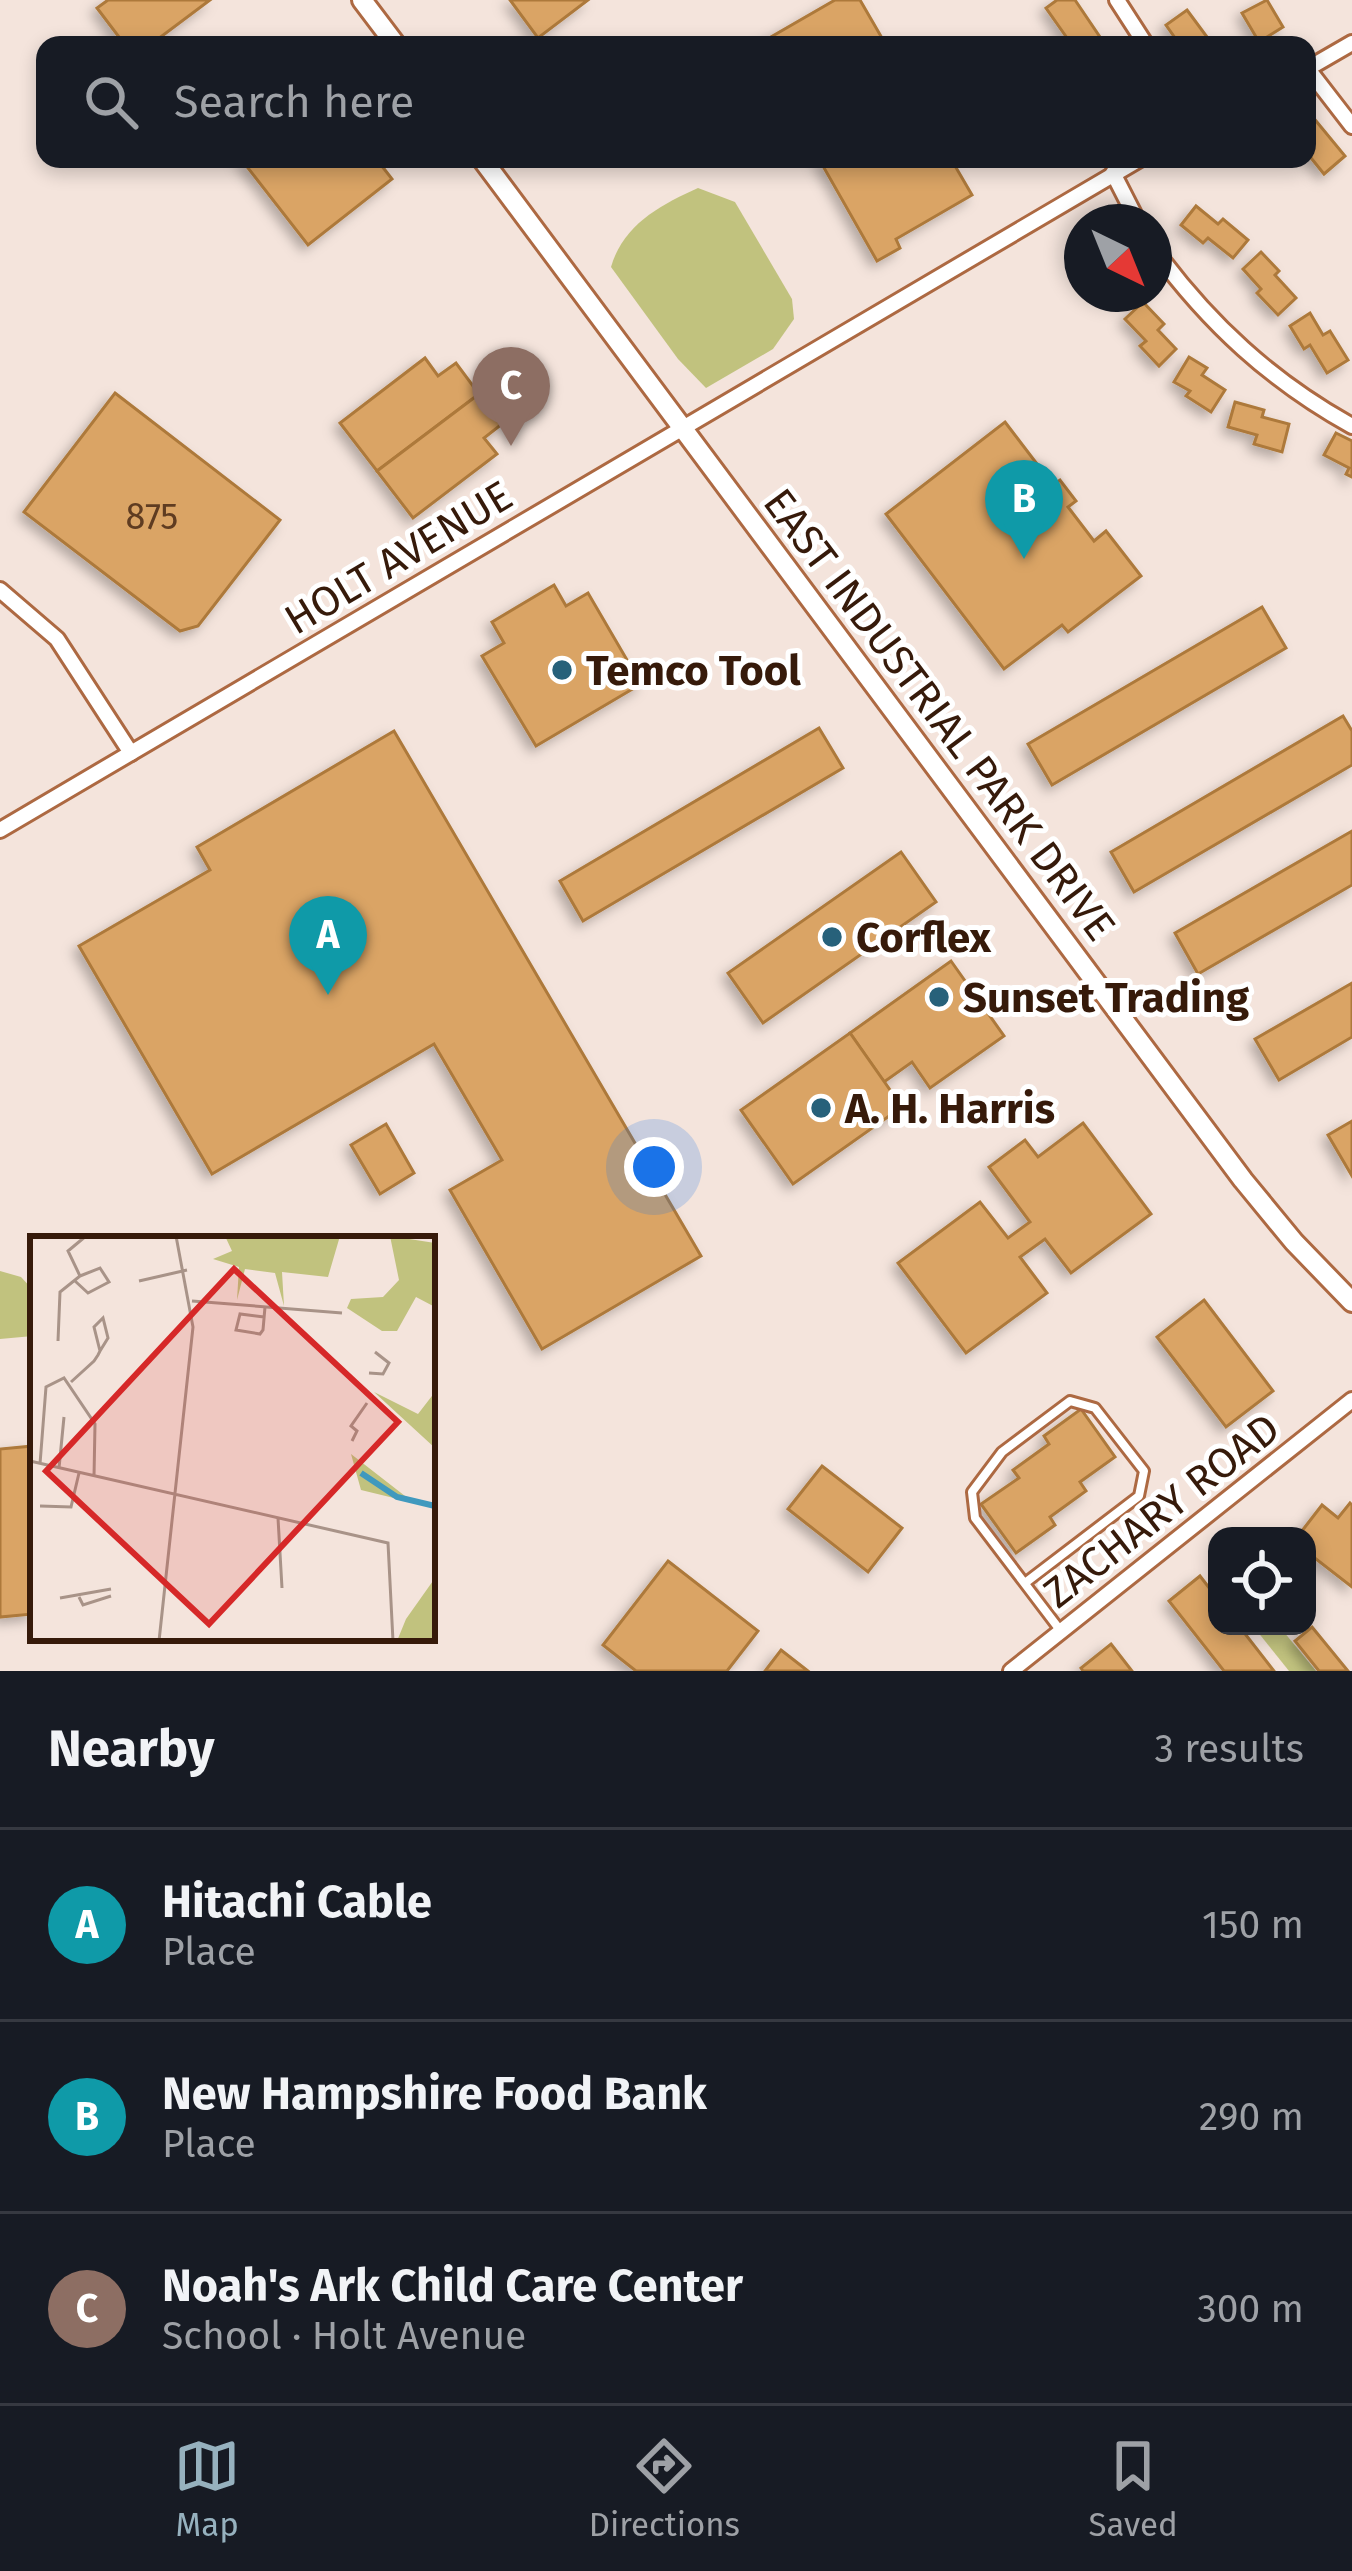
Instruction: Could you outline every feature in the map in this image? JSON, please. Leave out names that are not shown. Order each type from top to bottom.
[{"type":"street","points":[[362,0],[389,36]]},
{"type":"street","points":[[1117,0],[1140,36]]},
{"type":"street","points":[[1316,64],[1352,43]]},
{"type":"street","points":[[1316,80],[1352,126]]},
{"type":"street","name":"EAST INDUSTRIAL PARK DRIVE","points":[[489,168],[1243,1180],[1352,1303]]},
{"type":"street","name":"HOLT AVENUE","points":[[0,830],[1123,168]]},
{"type":"street","points":[[1113,173],[1129,204]]},
{"type":"street","points":[[1172,272],[1208,318],[1277,381],[1352,426]]},
{"type":"street","points":[[0,590],[57,639],[131,753]]},
{"type":"street","name":"ZACHARY ROAD","points":[[1010,1671],[1352,1400]]},
{"type":"lane","points":[[1025,1583],[1139,1496],[1144,1471],[1095,1408],[1070,1401],[1002,1452],[972,1492],[975,1518],[1061,1631]]},
{"type":"green space","points":[[698,188],[735,202],[792,299],[794,319],[773,349],[706,388],[678,359],[611,267],[634,228],[657,209]]},
{"type":"green space","points":[[0,1271],[21,1277],[30,1287],[30,1336],[0,1339]]},
{"type":"green space","points":[[1260,1635],[1286,1635],[1316,1671],[1289,1671]]},
{"type":"building","points":[[108,0],[210,0],[162,36],[118,36],[97,8]]},
{"type":"building","points":[[510,0],[588,0],[541,36]]},
{"type":"building","points":[[835,0],[860,0],[881,36],[773,36]]},
{"type":"building","points":[[1057,0],[1075,0],[1099,36],[1066,36],[1046,8]]},
{"type":"building","points":[[1267,0],[1283,27],[1269,36],[1255,36],[1242,13]]},
{"type":"building","points":[[1187,10],[1206,36],[1174,36],[1166,25]]},
{"type":"building","points":[[1316,121],[1345,156],[1324,174],[1316,164]]},
{"type":"building","points":[[248,168],[383,168],[392,179],[308,245]]},
{"type":"building","points":[[824,168],[956,168],[972,195],[896,239],[900,248],[877,261]]},
{"type":"building","points":[[1196,206],[1218,224],[1223,219],[1248,240],[1233,258],[1181,225]]},
{"type":"building","points":[[1261,252],[1296,298],[1278,315],[1243,269]]},
{"type":"building","points":[[1132,312],[1153,312],[1164,324],[1158,330],[1176,349],[1159,366],[1140,346],[1146,341],[1125,319]]},
{"type":"building","points":[[1310,313],[1323,335],[1330,331],[1348,360],[1327,373],[1310,345],[1304,349],[1290,326]]},
{"type":"building","points":[[1189,357],[1207,368],[1202,375],[1225,390],[1211,412],[1174,382]]},
{"type":"building","points":[[425,358],[438,376],[456,363],[479,394],[377,471],[340,423]]},
{"type":"building","points":[[115,393],[280,520],[198,626],[180,631],[24,512]]},
{"type":"building","points":[[479,394],[502,424],[484,438],[497,454],[413,518],[377,471]]},
{"type":"building","points":[[1235,402],[1264,410],[1262,417],[1289,424],[1282,452],[1254,444],[1257,435],[1228,427]]},
{"type":"building","points":[[1005,422],[1053,485],[1060,480],[1076,501],[1068,507],[1094,541],[1106,531],[1141,576],[1068,632],[1062,625],[1004,669],[886,514]]},
{"type":"building","points":[[1336,433],[1352,441],[1352,477],[1346,474],[1349,468],[1324,455]]},
{"type":"building","name":"Temco Tool","points":[[554,585],[566,606],[588,593],[641,684],[536,746],[482,656],[504,643],[492,622]]},
{"type":"building","points":[[1262,607],[1286,648],[1052,785],[1028,744]]},
{"type":"building","points":[[1343,716],[1352,731],[1352,765],[1134,892],[1111,852]]},
{"type":"building","points":[[819,728],[843,768],[583,921],[560,881]]},
{"type":"building","points":[[394,731],[701,1256],[542,1349],[450,1190],[502,1160],[434,1044],[212,1174],[79,946],[210,870],[197,847]]},
{"type":"building","points":[[1352,831],[1352,885],[1198,974],[1175,933]]},
{"type":"building","name":"Corflex","points":[[901,852],[936,902],[763,1023],[728,973]]},
{"type":"building","name":"Sunset Trading","points":[[951,961],[1004,1036],[930,1088],[912,1062],[884,1082],[850,1033]]},
{"type":"building","points":[[1352,983],[1352,1037],[1279,1080],[1255,1039]]},
{"type":"building","name":"A. H. Harris","points":[[850,1033],[902,1107],[793,1184],[741,1110]]},
{"type":"building","points":[[1352,1121],[1352,1176],[1328,1135]]},
{"type":"building","points":[[1083,1123],[1151,1214],[1071,1273],[1045,1239],[1020,1257],[1047,1293],[966,1353],[898,1263],[980,1202],[1008,1238],[1030,1222],[989,1167],[1025,1140],[1038,1157]]},
{"type":"building","points":[[386,1124],[414,1173],[380,1194],[351,1145]]},
{"type":"building","points":[[1204,1300],[1273,1391],[1226,1427],[1157,1337]]},
{"type":"building","points":[[1081,1409],[1115,1457],[1080,1482],[1086,1491],[1050,1517],[1055,1525],[1016,1553],[981,1504],[1019,1478],[1013,1470],[1049,1444],[1044,1436]]},
{"type":"building","points":[[30,1446],[30,1614],[0,1617],[0,1449]]},
{"type":"building","points":[[822,1466],[902,1528],[868,1572],[788,1509]]},
{"type":"building","points":[[1350,1503],[1352,1587],[1316,1559],[1316,1527],[1305,1527],[1322,1505],[1338,1518]]},
{"type":"building","points":[[668,1561],[758,1631],[727,1671],[636,1671],[603,1645]]},
{"type":"building","points":[[1200,1576],[1208,1586],[1208,1635],[1246,1635],[1274,1671],[1224,1671],[1169,1601]]},
{"type":"building","points":[[1316,1632],[1348,1671],[1319,1671],[1295,1641]]},
{"type":"building","points":[[1111,1644],[1132,1671],[1083,1671],[1081,1668]]},
{"type":"building","points":[[781,1650],[808,1671],[765,1671]]},
{"type":"place","name":"Noah's Ark Child Care Center","points":[[511,446]]},
{"type":"place","name":"New Hampshire Food Bank","points":[[1024,559]]},
{"type":"place","name":"Temco Tool","points":[[562,670]]},
{"type":"place","name":"Corflex","points":[[832,937]]},
{"type":"place","name":"Hitachi Cable","points":[[328,995]]},
{"type":"place","name":"Sunset Trading","points":[[939,997]]},
{"type":"place","name":"A. H. Harris","points":[[821,1108]]}]
